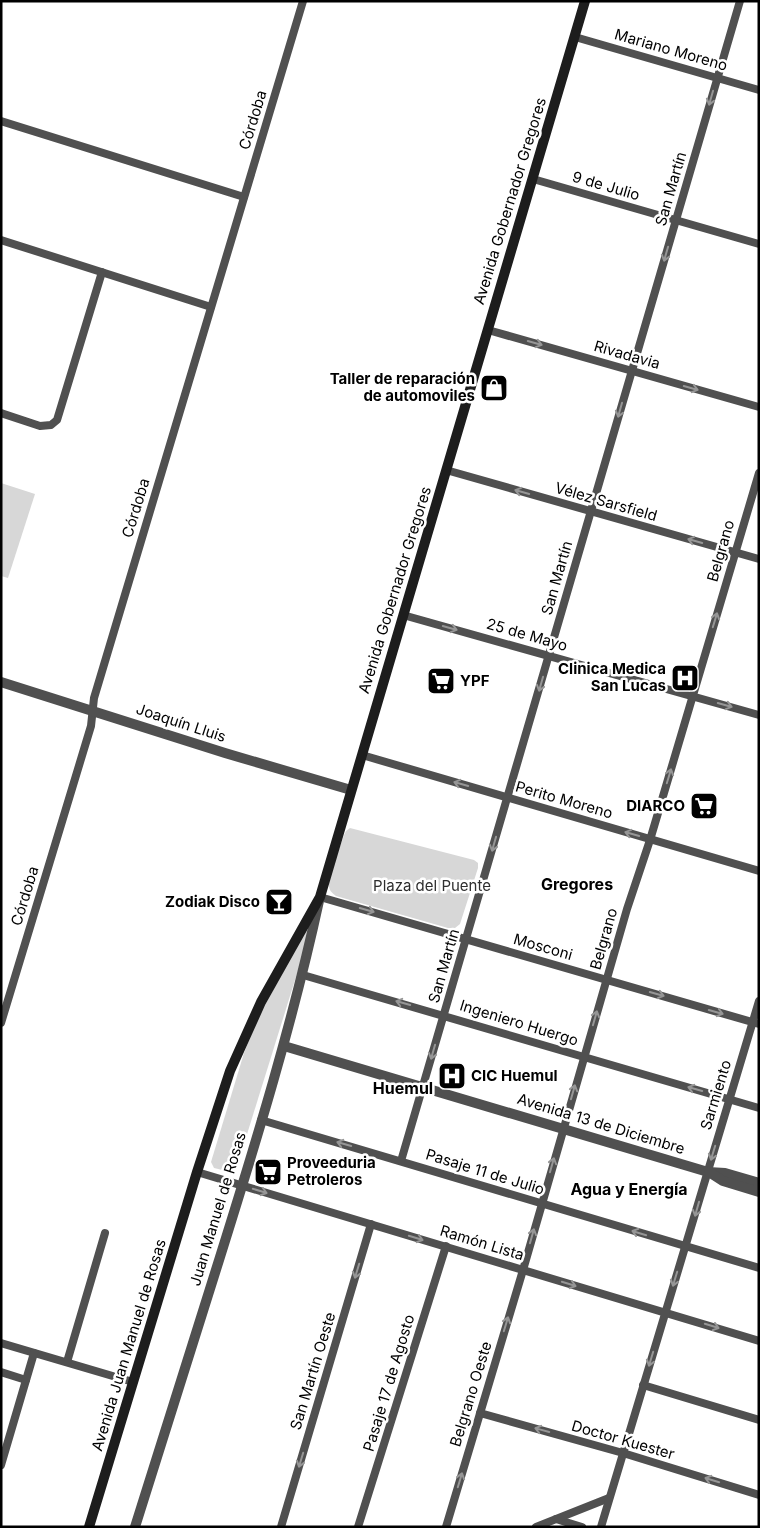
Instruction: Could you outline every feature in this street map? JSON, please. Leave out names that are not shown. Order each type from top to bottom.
[{"type":"main road","name":"Avenida Gobernador Gregores","points":[[197,1172],[230,1071],[245,1036],[275,975],[320,897],[585,1]]},
{"type":"main road","name":"Avenida Juan Manuel de Rosas","points":[[89,1527],[197,1172]]},
{"type":"street","name":"Córdoba","points":[[1,1023],[92,726],[94,698],[303,1]]},
{"type":"street","name":"San Martín","points":[[401,1161],[740,1]]},
{"type":"street","name":"Mariano Moreno","points":[[575,37],[759,90]]},
{"type":"street","points":[[1,121],[244,197]]},
{"type":"street","name":"9 de Julio","points":[[533,179],[759,244]]},
{"type":"street","points":[[1,240],[211,307]]},
{"type":"street","points":[[1,413],[40,426],[51,425],[57,420],[102,272]]},
{"type":"street","name":"Rivadavia","points":[[488,330],[759,407]]},
{"type":"street","name":"Vélez Sarsfield","points":[[446,470],[759,559]]},
{"type":"street","name":"Belgrano","points":[[522,1270],[627,909],[650,840],[759,473]]},
{"type":"street","name":"25 de Mayo","points":[[403,615],[759,715]]},
{"type":"street","name":"Joaquín Lluis","points":[[1,682],[225,753],[351,790]]},
{"type":"street","name":"Perito Moreno","points":[[362,755],[759,871]]},
{"type":"street","name":"Mosconi","points":[[320,897],[756,1023]]},
{"type":"street","name":"Juan Manuel de Rosas","points":[[135,1527],[284,1046],[303,975],[320,897]]},
{"type":"street","name":"Ingeniero Huergo","points":[[303,975],[759,1108]]},
{"type":"street","name":"Sarmiento","points":[[601,1527],[730,1099],[756,1023],[759,1001]]},
{"type":"street","name":"Avenida 13 de Diciembre","points":[[284,1046],[708,1172],[725,1173],[759,1183]]},
{"type":"street","name":"Pasaje 11 de Julio","points":[[261,1120],[759,1268]]},
{"type":"street","name":"Ramón Lista","points":[[197,1172],[759,1341]]},
{"type":"street","name":"Avenida 13 de Diciembre","points":[[708,1172],[723,1181],[759,1192]]},
{"type":"street","name":"San Martín Oeste","points":[[283,1526],[371,1224]]},
{"type":"street","points":[[67,1362],[104,1233]]},
{"type":"street","name":"Pasaje 17 de Agosto","points":[[358,1527],[446,1246]]},
{"type":"street","name":"Belgrano Oeste","points":[[446,1527],[522,1270]]},
{"type":"street","points":[[1,1343],[133,1382]]},
{"type":"street","points":[[1,1465],[34,1353]]},
{"type":"street","points":[[1,1372],[26,1380]]},
{"type":"street","points":[[643,1385],[759,1420]]},
{"type":"street","name":"Doctor Kuester","points":[[480,1413],[622,1453],[759,1495]]},
{"type":"street","points":[[536,1527],[609,1498]]},
{"type":"street","points":[[556,1519],[582,1527]]},
{"type":"green space","points":[[1,483],[35,494],[8,578],[1,576]]},
{"type":"green space","name":"Plaza del Puente","points":[[350,828],[474,860],[478,863],[460,924],[455,928],[448,928],[333,894],[329,887],[329,881],[344,835]]},
{"type":"green space","points":[[309,929],[309,935],[239,1160],[234,1167],[228,1170],[214,1168],[211,1162],[244,1053],[258,1018],[305,931]]},
{"type":"place","name":"Taller de reparación de automoviles","points":[[494,388]]},
{"type":"place","name":"Clinica Medica San Lucas","points":[[685,678]]},
{"type":"place","name":"YPF","points":[[441,681]]},
{"type":"place","name":"DIARCO","points":[[704,806]]},
{"type":"place","name":"Zodiak Disco","points":[[279,902]]},
{"type":"place","name":"CIC Huemul","points":[[452,1076]]},
{"type":"place","name":"Proveeduria Petroleros","points":[[268,1172]]},
{"type":"district","name":"Gregores","points":[[577,884]]},
{"type":"district","name":"Huemul","points":[[403,1088]]},
{"type":"district","name":"Agua y Energía","points":[[629,1189]]}]
